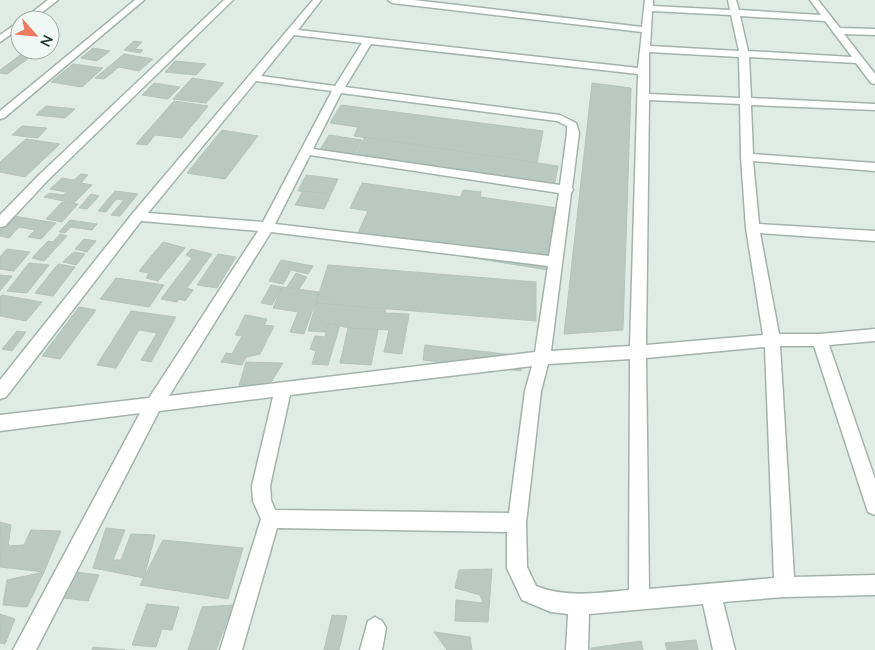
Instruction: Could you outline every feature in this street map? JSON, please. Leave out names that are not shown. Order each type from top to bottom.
[{"type":"street","points":[[40,10],[54,0]]},
{"type":"street","points":[[0,116],[140,0]]},
{"type":"street","points":[[0,223],[43,178],[228,0]]},
{"type":"street","points":[[0,392],[138,216],[317,0]]},
{"type":"street","points":[[392,0],[647,30]]},
{"type":"street","points":[[732,0],[744,53],[745,103],[753,228],[772,340],[784,587]]},
{"type":"street","points":[[814,0],[874,78]]},
{"type":"street","points":[[639,599],[638,352],[644,97],[642,72],[648,4],[735,13],[827,18]]},
{"type":"street","points":[[837,31],[875,32]]},
{"type":"street","points":[[292,32],[642,72]]},
{"type":"street","points":[[24,650],[153,406],[267,227],[337,91],[367,42]]},
{"type":"street","points":[[645,50],[744,53],[859,60]]},
{"type":"street","points":[[254,78],[337,91],[560,118],[572,125],[573,133],[567,190],[542,358],[533,390],[517,523],[517,568],[529,592],[551,602],[579,604],[784,587],[875,585]]},
{"type":"street","points":[[644,97],[745,103],[875,107]]},
{"type":"street","points":[[306,151],[567,190]]},
{"type":"street","points":[[748,157],[875,166]]},
{"type":"street","points":[[138,216],[267,227],[555,262]]},
{"type":"street","points":[[753,228],[875,236]]},
{"type":"street","points":[[0,423],[542,358],[638,352],[772,340],[820,340],[875,335]]},
{"type":"street","points":[[820,340],[870,479],[875,506]]},
{"type":"street","points":[[231,650],[270,519],[262,500],[261,486],[283,388]]},
{"type":"street","points":[[270,519],[517,523]]},
{"type":"street","points":[[711,593],[724,650]]},
{"type":"street","points":[[577,650],[579,604]]},
{"type":"street","points":[[371,650],[375,628]]},
{"type":"building","points":[[134,41],[142,42],[135,49],[143,50],[140,53],[124,50]]},
{"type":"building","points":[[93,48],[110,51],[97,61],[81,58]]},
{"type":"building","points":[[124,54],[153,59],[139,71],[119,67],[104,79],[95,78]]},
{"type":"building","points":[[14,60],[26,60],[7,74],[0,73],[0,70]]},
{"type":"building","points":[[175,61],[206,64],[196,75],[165,72]]},
{"type":"building","points":[[73,64],[103,68],[82,87],[51,82]]},
{"type":"building","points":[[192,78],[224,83],[206,103],[173,99]]},
{"type":"building","points":[[154,83],[180,87],[168,99],[142,95]]},
{"type":"building","points":[[592,83],[631,88],[623,330],[564,334]]},
{"type":"building","points":[[174,101],[208,106],[182,138],[155,135],[147,145],[136,144]]},
{"type":"building","points":[[341,105],[543,131],[537,163],[354,136],[358,127],[330,123]]},
{"type":"building","points":[[46,106],[75,109],[65,118],[36,115]]},
{"type":"building","points":[[22,126],[47,128],[38,138],[12,135]]},
{"type":"building","points":[[222,130],[258,136],[225,179],[187,173]]},
{"type":"building","points":[[329,135],[362,140],[350,162],[316,156]]},
{"type":"building","points":[[365,137],[558,166],[553,192],[352,161]]},
{"type":"building","points":[[26,139],[60,144],[25,177],[0,172],[0,162]]},
{"type":"building","points":[[81,174],[88,175],[81,183],[92,185],[74,203],[44,197],[49,193],[63,195],[66,192],[50,189],[62,178],[74,180]]},
{"type":"building","points":[[306,175],[338,179],[331,194],[298,191]]},
{"type":"building","points":[[362,183],[461,197],[463,190],[481,192],[480,197],[557,208],[548,270],[355,239],[368,211],[350,208]]},
{"type":"building","points":[[115,191],[138,194],[120,216],[111,215],[124,200],[116,199],[106,212],[98,211]]},
{"type":"building","points":[[303,191],[331,194],[324,209],[295,205]]},
{"type":"building","points":[[91,194],[99,196],[87,209],[79,208]]},
{"type":"building","points":[[62,202],[78,204],[62,222],[46,219]]},
{"type":"building","points":[[14,216],[56,223],[41,239],[28,237],[35,230],[19,227],[9,238],[0,236],[0,230]]},
{"type":"building","points":[[70,220],[97,224],[92,230],[71,227],[65,233],[59,232]]},
{"type":"building","points":[[60,234],[67,236],[44,261],[32,258],[48,241],[53,242]]},
{"type":"building","points":[[84,239],[96,241],[87,252],[75,249]]},
{"type":"building","points":[[163,242],[185,248],[158,281],[146,278],[149,273],[139,271]]},
{"type":"building","points":[[7,249],[30,252],[14,271],[0,269],[0,257]]},
{"type":"building","points":[[191,249],[212,254],[187,288],[193,290],[185,301],[179,299],[177,302],[161,299],[192,258],[186,255]]},
{"type":"building","points":[[75,252],[85,254],[76,265],[63,262],[71,254]]},
{"type":"building","points":[[218,254],[236,257],[217,288],[197,285]]},
{"type":"building","points":[[281,260],[313,266],[308,274],[291,270],[283,284],[269,281]]},
{"type":"building","points":[[29,263],[49,265],[27,293],[7,291]]},
{"type":"building","points":[[58,264],[75,267],[53,296],[35,293]]},
{"type":"building","points":[[328,265],[536,282],[536,321],[316,303]]},
{"type":"building","points":[[296,273],[307,277],[299,289],[287,287]]},
{"type":"building","points":[[0,275],[12,276],[0,291]]},
{"type":"building","points":[[116,278],[164,285],[149,307],[100,299]]},
{"type":"building","points":[[271,285],[282,287],[272,305],[261,303]]},
{"type":"building","points":[[282,287],[319,292],[304,334],[290,332],[298,312],[273,308]]},
{"type":"building","points":[[2,295],[42,302],[26,321],[0,316],[0,297]]},
{"type":"building","points":[[316,303],[386,309],[385,313],[409,314],[402,354],[384,352],[389,330],[348,328],[329,323],[326,332],[308,331]]},
{"type":"building","points":[[79,307],[96,310],[60,359],[42,356]]},
{"type":"building","points":[[131,311],[176,317],[151,362],[141,360],[157,333],[139,330],[116,368],[97,365]]},
{"type":"building","points":[[245,315],[267,319],[264,325],[274,326],[260,354],[246,357],[242,365],[221,362],[226,353],[232,354],[242,336],[235,335]]},
{"type":"building","points":[[329,323],[340,325],[328,365],[312,364],[316,351],[310,349],[315,336],[325,337]]},
{"type":"building","points":[[348,328],[378,330],[371,365],[340,363]]},
{"type":"building","points":[[17,331],[26,332],[12,351],[2,349]]},
{"type":"building","points":[[425,345],[523,356],[521,371],[423,360]]},
{"type":"building","points":[[246,362],[283,363],[262,397],[236,396]]},
{"type":"building","points":[[0,522],[11,525],[8,546],[24,545],[31,530],[61,531],[44,572],[0,567]]},
{"type":"building","points":[[106,528],[125,530],[113,560],[121,560],[131,534],[155,535],[144,578],[93,568]]},
{"type":"building","points":[[163,540],[243,548],[228,599],[140,585]]},
{"type":"building","points":[[492,569],[488,622],[455,621],[456,600],[483,603],[480,595],[455,588],[459,570]]},
{"type":"building","points":[[44,572],[27,607],[3,605],[7,580]]},
{"type":"building","points":[[76,572],[99,575],[88,601],[64,598]]},
{"type":"building","points":[[147,604],[179,607],[172,630],[162,629],[156,647],[132,645]]},
{"type":"building","points":[[233,605],[216,650],[188,650],[202,607]]},
{"type":"building","points":[[0,614],[15,619],[5,644],[0,643]]},
{"type":"building","points":[[332,615],[347,616],[339,650],[324,650]]},
{"type":"building","points":[[434,632],[470,637],[472,650],[447,650]]},
{"type":"building","points":[[696,640],[698,650],[667,650],[665,643]]},
{"type":"building","points":[[641,641],[643,650],[591,650],[591,648]]},
{"type":"building","points":[[93,647],[125,650],[92,650]]}]
